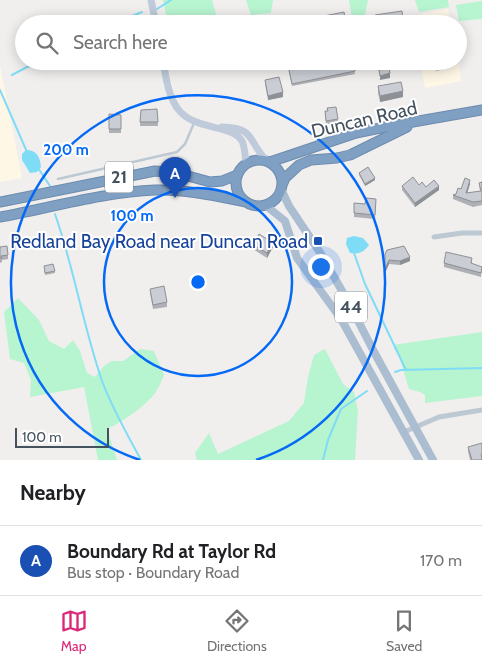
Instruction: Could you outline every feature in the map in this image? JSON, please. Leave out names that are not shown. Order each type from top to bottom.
[{"type":"highway","name":"Duncan Road","points":[[268,161],[356,134],[482,110]]},
{"type":"highway","name":"Duncan Road","points":[[282,187],[285,178],[292,170],[306,161],[342,158],[410,126],[436,119]]},
{"type":"highway","points":[[246,202],[238,193],[237,176],[246,163],[259,159],[268,161],[280,172],[282,187],[275,199],[264,205]]},
{"type":"highway","name":"21","points":[[0,202],[142,173],[172,172],[210,182],[222,181],[237,176]]},
{"type":"highway","name":"21","points":[[0,217],[121,194],[155,190],[210,194],[252,205],[264,205]]},
{"type":"main road","name":"44","points":[[282,187],[289,206],[350,305],[432,460]]},
{"type":"main road","name":"44","points":[[264,205],[285,222],[297,258],[341,319],[419,460]]},
{"type":"street","points":[[152,0],[154,15]]},
{"type":"street","points":[[165,70],[173,100],[184,116],[194,123],[231,132],[238,136],[242,142],[246,163]]},
{"type":"street","points":[[194,123],[242,130],[251,138],[260,154],[268,161]]},
{"type":"street","points":[[434,237],[462,233],[482,233]]},
{"type":"street","points":[[404,432],[439,417],[482,410]]},
{"type":"lane","points":[[58,179],[177,152],[185,144],[194,123]]},
{"type":"shaded area","points":[[448,9],[449,15],[417,15]]},
{"type":"shaded area","points":[[0,65],[22,178],[0,182]]},
{"type":"shaded area","points":[[422,70],[459,70],[461,81],[425,88]]},
{"type":"green space","points":[[163,0],[212,0],[216,15],[166,15]]},
{"type":"green space","points":[[246,0],[273,0],[271,13],[251,15]]},
{"type":"green space","points":[[349,0],[368,0],[365,15],[352,15]]},
{"type":"green space","points":[[415,0],[448,0],[449,7],[419,12]]},
{"type":"green space","points":[[482,1],[482,19],[467,20],[467,15],[458,15],[456,5]]},
{"type":"green space","points":[[18,298],[39,320],[49,341],[64,349],[73,340],[80,351],[87,373],[95,377],[104,366],[112,361],[123,361],[140,349],[154,351],[164,375],[157,390],[135,412],[107,429],[117,460],[98,460],[84,387],[30,397],[31,380],[24,363],[10,359],[4,312]]},
{"type":"green space","points":[[482,332],[482,396],[425,403],[425,395],[409,389],[400,359],[393,345]]},
{"type":"green space","points":[[325,349],[343,384],[354,392],[358,411],[355,460],[197,460],[195,453],[209,433],[218,454],[289,421],[304,403],[314,355]]},
{"type":"water","points":[[26,150],[33,151],[39,157],[41,167],[37,172],[30,173],[22,160],[22,154]]},
{"type":"water","points":[[354,236],[363,238],[369,245],[365,250],[350,253],[346,244],[347,238]]},
{"type":"building","points":[[402,11],[402,15],[375,15]]},
{"type":"building","points":[[344,12],[344,15],[329,15]]},
{"type":"building","points":[[289,70],[355,70],[355,71],[292,84]]},
{"type":"building","points":[[379,70],[389,70],[390,73],[380,76]]},
{"type":"building","points":[[279,77],[283,92],[268,96],[265,80]]},
{"type":"building","points":[[401,82],[403,91],[380,96],[378,86]]},
{"type":"building","points":[[336,107],[338,119],[326,121],[325,111],[328,111],[327,108]]},
{"type":"building","points":[[157,109],[158,122],[140,122],[141,110]]},
{"type":"building","points":[[109,114],[121,115],[121,129],[109,129]]},
{"type":"building","points":[[368,167],[375,178],[365,184],[359,173]]},
{"type":"building","points":[[413,177],[419,185],[422,182],[426,187],[434,180],[439,186],[415,203],[402,186]]},
{"type":"building","points":[[465,178],[470,180],[466,193],[481,191],[479,183],[482,182],[482,201],[473,202],[453,195],[456,194],[458,188],[461,189]]},
{"type":"building","points":[[366,198],[376,199],[375,215],[354,213],[354,203],[365,204]]},
{"type":"building","points":[[259,234],[273,243],[267,253],[253,245]]},
{"type":"building","points":[[7,246],[8,255],[1,256],[2,258],[0,258],[0,247]]},
{"type":"building","points":[[404,246],[410,257],[400,261],[389,260],[385,269],[385,254],[387,250]]},
{"type":"building","points":[[446,252],[472,258],[471,263],[482,267],[481,273],[444,263]]},
{"type":"building","points":[[53,264],[55,271],[45,273],[44,266]]},
{"type":"building","points":[[164,286],[167,302],[153,305],[150,289]]},
{"type":"building","points":[[482,443],[482,460],[472,460],[468,447]]},
{"type":"waterway","points":[[157,9],[171,0]]},
{"type":"waterway","points":[[134,15],[142,12]]},
{"type":"waterway","points":[[12,75],[21,70]]},
{"type":"waterway","points":[[0,90],[27,152]]},
{"type":"waterway","points":[[38,168],[50,186]]},
{"type":"waterway","points":[[55,214],[102,381],[115,411],[141,460]]},
{"type":"waterway","points":[[354,253],[365,284],[406,370]]},
{"type":"waterway","points":[[395,372],[401,370],[482,368]]},
{"type":"waterway","points":[[323,460],[328,440],[341,409],[367,391]]},
{"type":"place","name":"Boundary Rd at Taylor Rd","points":[[175,198]]},
{"type":"place","name":"Redland Bay Road near Duncan Road","points":[[318,241]]}]
